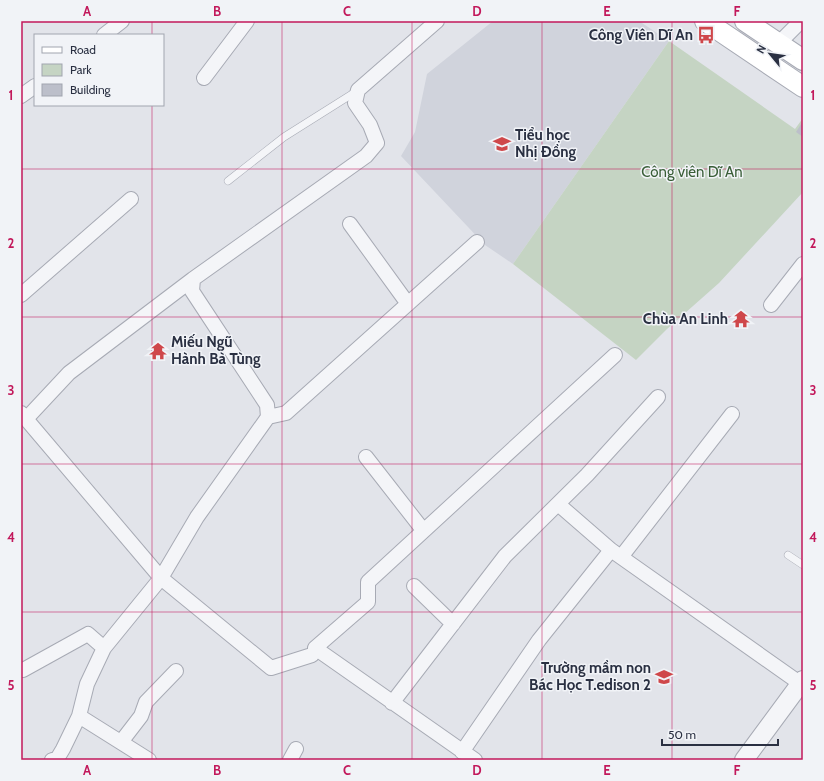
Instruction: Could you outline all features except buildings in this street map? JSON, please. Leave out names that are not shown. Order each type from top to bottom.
[{"type":"main road","points":[[705,21],[803,87]]},
{"type":"main road","points":[[745,21],[803,60]]},
{"type":"street","points":[[105,34],[122,21]]},
{"type":"street","points":[[204,78],[247,21]]},
{"type":"street","points":[[312,655],[271,668],[161,578],[24,416],[69,373],[193,279],[366,156],[377,143],[370,125],[355,103],[358,90],[437,21]]},
{"type":"street","points":[[778,44],[801,21]]},
{"type":"street","points":[[21,96],[34,87]]},
{"type":"street","points":[[21,295],[131,199]]},
{"type":"street","points":[[350,224],[408,304]]},
{"type":"street","points":[[56,760],[79,716],[87,684],[104,648],[161,578],[197,517],[268,417],[286,413],[476,242]]},
{"type":"street","points":[[771,305],[803,264]]},
{"type":"street","points":[[193,279],[192,291],[266,405],[268,417]]},
{"type":"street","points":[[475,760],[315,648],[368,602],[368,582],[615,355]]},
{"type":"street","points":[[392,703],[505,556],[558,504],[658,397]]},
{"type":"street","points":[[462,752],[539,640],[616,553],[732,414]]},
{"type":"street","points":[[366,457],[423,530]]},
{"type":"street","points":[[558,504],[616,553],[802,682],[744,760]]},
{"type":"street","points":[[414,586],[454,624]]},
{"type":"street","points":[[23,670],[88,634],[104,648]]},
{"type":"street","points":[[121,742],[141,716],[146,702],[176,671]]},
{"type":"street","points":[[79,716],[149,760]]},
{"type":"lane","points":[[228,181],[284,137],[358,90]]},
{"type":"lane","points":[[788,555],[803,565]]},
{"type":"shaded area","name":"Tiểu học Nhị Đồng","points":[[493,21],[639,21],[669,41],[513,264],[485,245],[401,156],[415,132],[427,74]]},
{"type":"green space","name":"Công viên Dĩ An","points":[[669,41],[795,129],[803,118],[803,192],[719,283],[667,329],[636,360],[513,264]]},
{"type":"place","name":"Công Viên Dĩ An","points":[[706,35]]},
{"type":"place","name":"Tiểu học Nhị Đồng","points":[[502,144]]},
{"type":"place","name":"Chùa An Linh","points":[[741,319]]},
{"type":"place","name":"Miếu Ngũ Hành Bà Tùng","points":[[158,351]]},
{"type":"place","name":"Trường mầm non Bác Học T.edison 2","points":[[664,677]]}]
